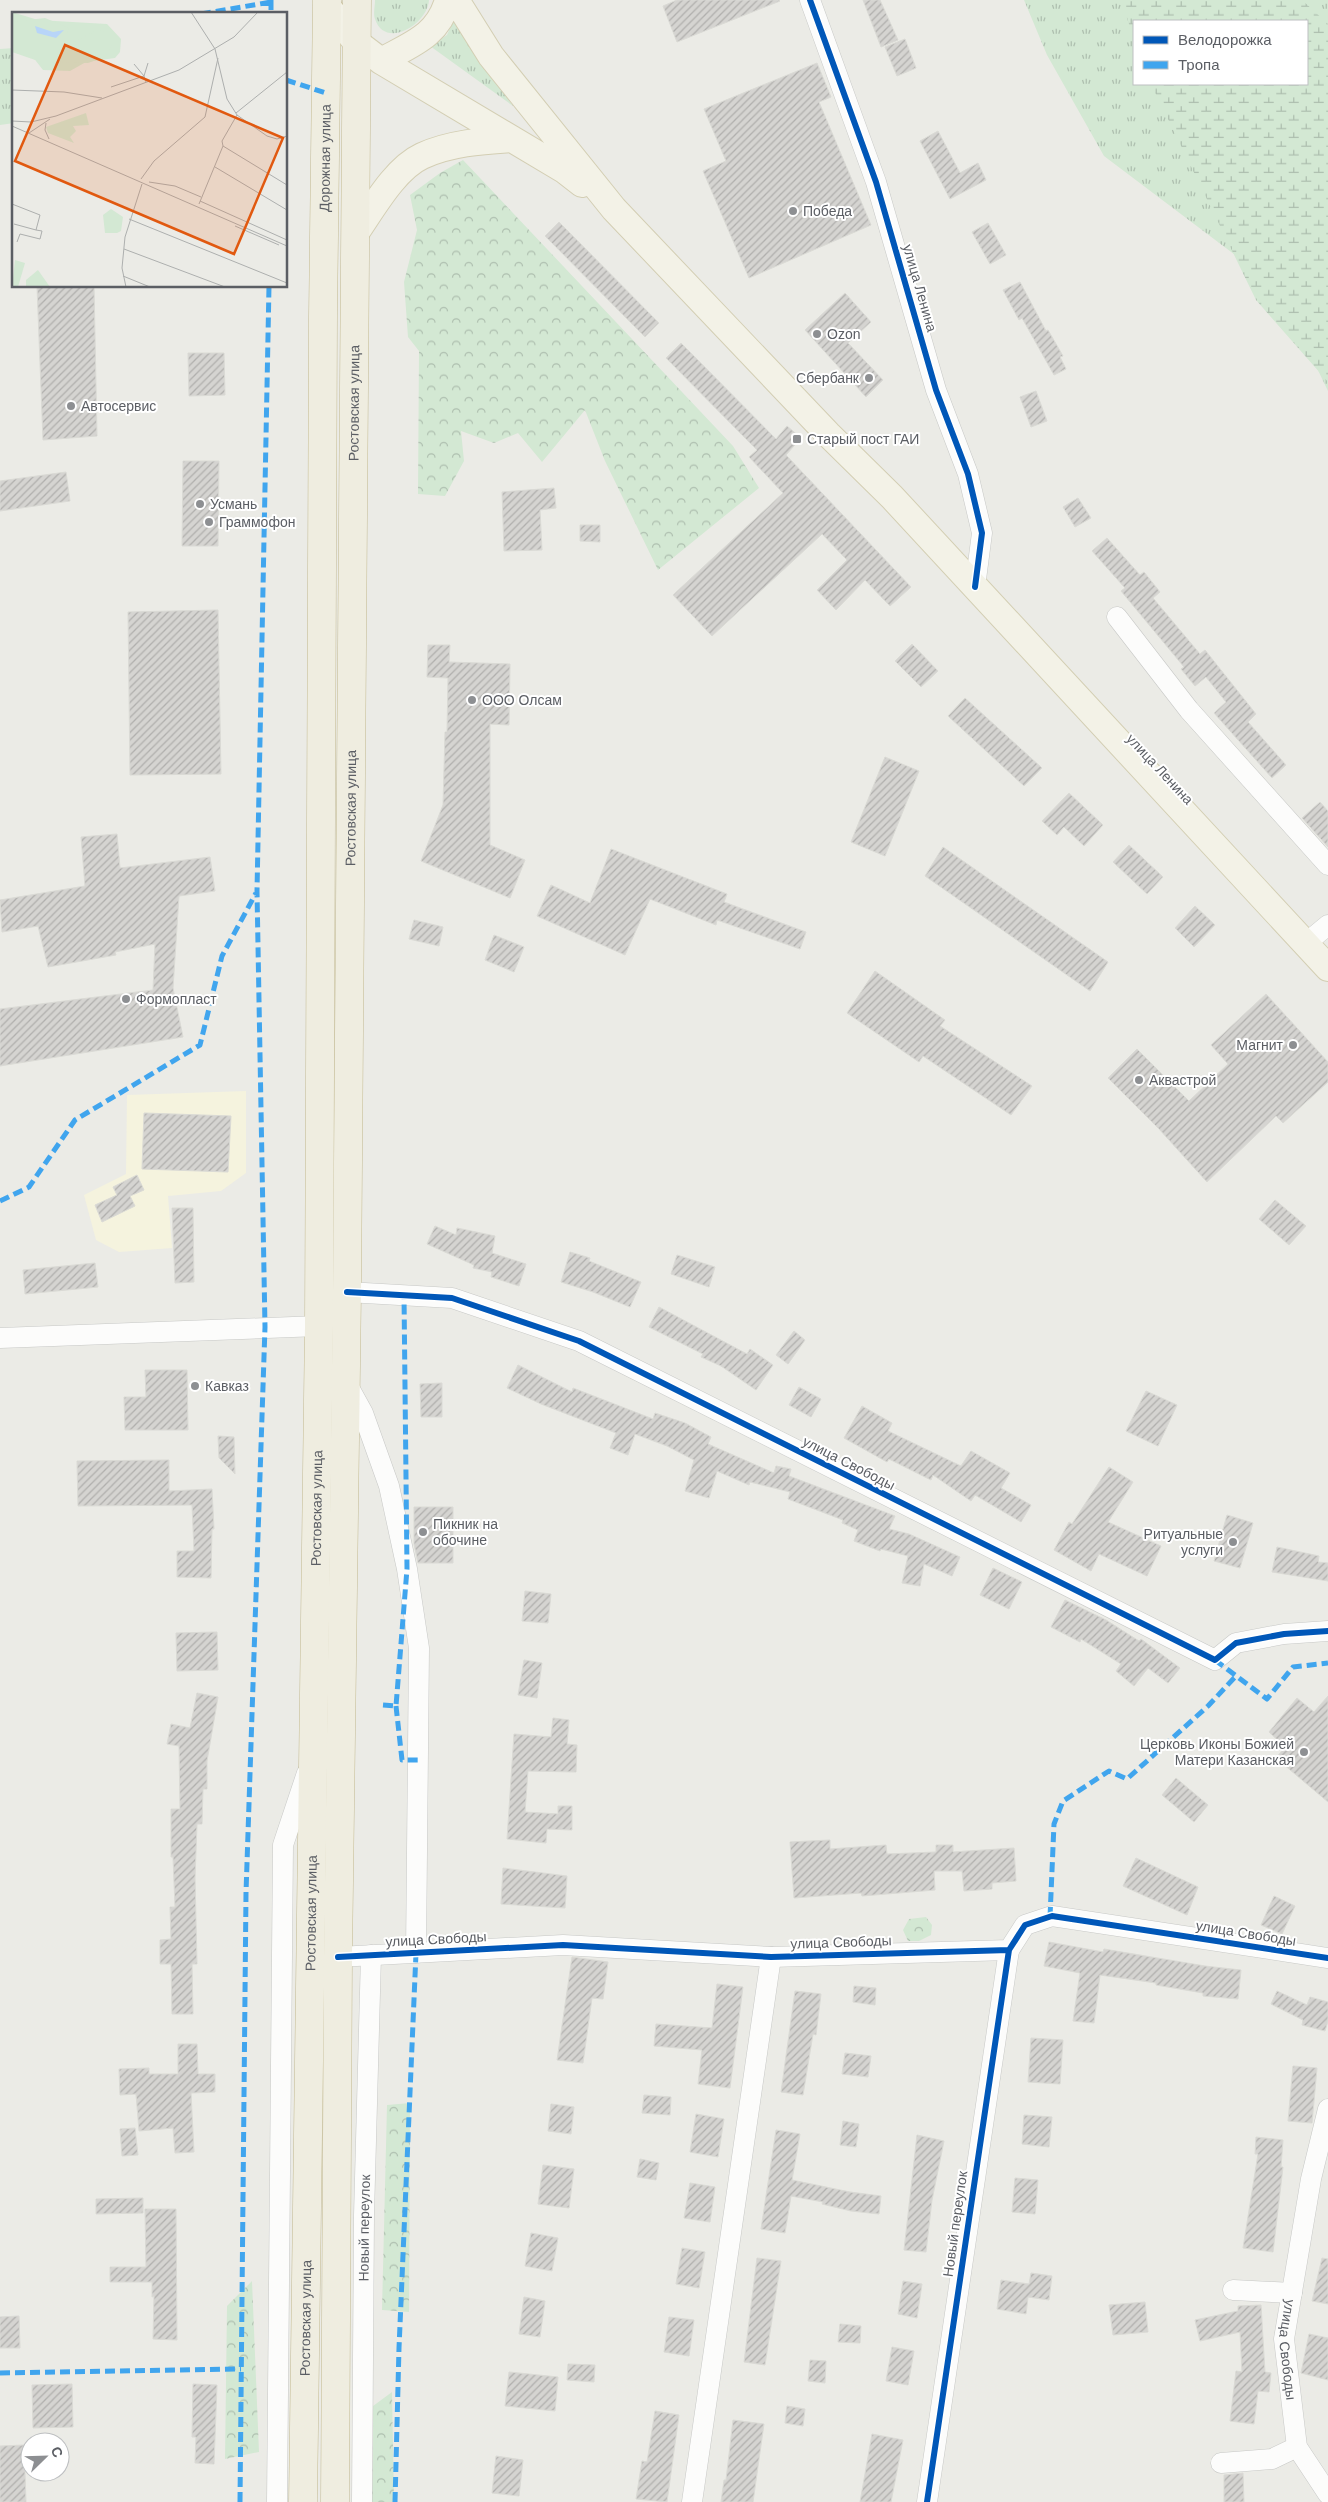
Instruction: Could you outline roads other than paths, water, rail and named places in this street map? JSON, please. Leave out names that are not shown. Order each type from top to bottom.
[{"type":"highway","points":[[355,234],[357,0]]},
{"type":"highway","name":"Дорожная улица","points":[[323,316],[327,3]]},
{"type":"highway","name":"Ростовская улица","points":[[335,2502],[338,1957],[347,1292],[355,234]]},
{"type":"highway","name":"Ростовская улица","points":[[303,2502],[319,1326],[323,316]]},
{"type":"main road","points":[[381,60],[430,33],[443,17],[448,0]]},
{"type":"main road","points":[[456,0],[491,56],[614,209]]},
{"type":"main road","points":[[327,3],[356,42],[381,60],[564,170],[614,209]]},
{"type":"main road","points":[[355,234],[394,179],[421,156],[464,143],[512,139]]},
{"type":"main road","name":"улица Ленина","points":[[614,209],[828,434],[892,497],[1328,968]]},
{"type":"street","name":"улица Ленина","points":[[810,0],[876,182],[936,390],[968,474],[982,533],[975,587]]},
{"type":"street","points":[[1117,617],[1189,710],[1328,866]]},
{"type":"street","points":[[1305,944],[1328,925]]},
{"type":"street","name":"улица Свободы","points":[[347,1292],[452,1298],[579,1341],[1215,1660],[1236,1643],[1284,1634],[1328,1631]]},
{"type":"street","points":[[0,1338],[319,1326]]},
{"type":"street","name":"Ростовская улица","points":[[346,1382],[363,1413],[389,1486],[407,1569],[419,1648],[416,1953]]},
{"type":"street","points":[[276,2502],[283,1845],[312,1759]]},
{"type":"street","name":"улица Свободы","points":[[338,1957],[563,1946],[771,1957],[1009,1950],[1024,1925],[1052,1916],[1328,1958]]},
{"type":"street","name":"Новый переулок","points":[[927,2502],[1009,1950]]},
{"type":"street","name":"Новый переулок","points":[[362,2502],[364,2215],[372,1955]]},
{"type":"street","points":[[692,2502],[771,1957]]},
{"type":"street","name":"улица Свободы","points":[[1328,2109],[1311,2179],[1284,2339],[1297,2447],[1328,2494]]},
{"type":"street","points":[[1233,2290],[1292,2293]]},
{"type":"street","points":[[1221,2464],[1272,2459],[1297,2447]]},
{"type":"place","name":"Победа","points":[[793,211]]},
{"type":"place","name":"Ozon","points":[[817,334]]},
{"type":"place","name":"Сбербанк","points":[[869,378]]},
{"type":"place","name":"Автосервис","points":[[71,406]]},
{"type":"place","name":"Старый пост ГАИ","points":[[797,439]]},
{"type":"place","name":"Усмань","points":[[200,504]]},
{"type":"place","name":"Граммофон","points":[[209,522]]},
{"type":"place","name":"ООО Олсам","points":[[472,700]]},
{"type":"place","name":"Формопласт","points":[[126,999]]},
{"type":"place","name":"Магнит","points":[[1293,1045]]},
{"type":"place","name":"Аквастрой","points":[[1139,1080]]},
{"type":"place","name":"Кавказ","points":[[195,1386]]},
{"type":"place","name":"Пикник на обочине","points":[[423,1532]]},
{"type":"place","name":"Ритуальные услуги","points":[[1233,1542]]},
{"type":"place","name":"Церковь Иконы Божией Матери Казанская","points":[[1304,1752]]}]
